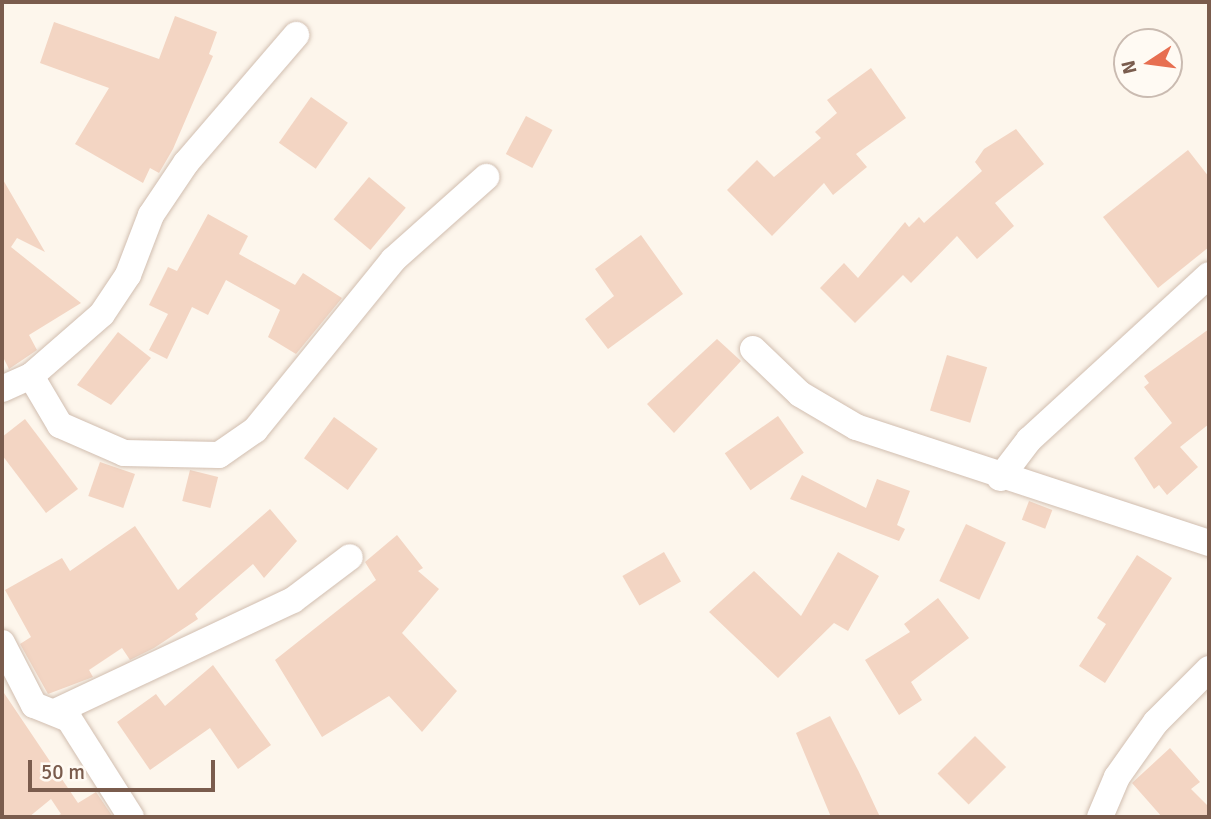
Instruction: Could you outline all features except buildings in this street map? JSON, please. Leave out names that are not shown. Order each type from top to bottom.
[{"type":"street","points":[[2,389],[31,376],[102,314],[128,275],[151,215],[186,163],[296,35]]},
{"type":"street","points":[[31,376],[60,425],[124,453],[219,455],[255,429],[393,260],[486,177]]},
{"type":"street","points":[[1000,478],[1029,440],[1209,275]]},
{"type":"street","points":[[753,349],[800,394],[856,426],[1000,478],[1209,543]]},
{"type":"street","points":[[55,712],[293,600],[350,557]]},
{"type":"street","points":[[2,643],[34,705],[69,719],[131,817]]},
{"type":"street","points":[[1100,817],[1117,776],[1156,722],[1209,669]]}]
